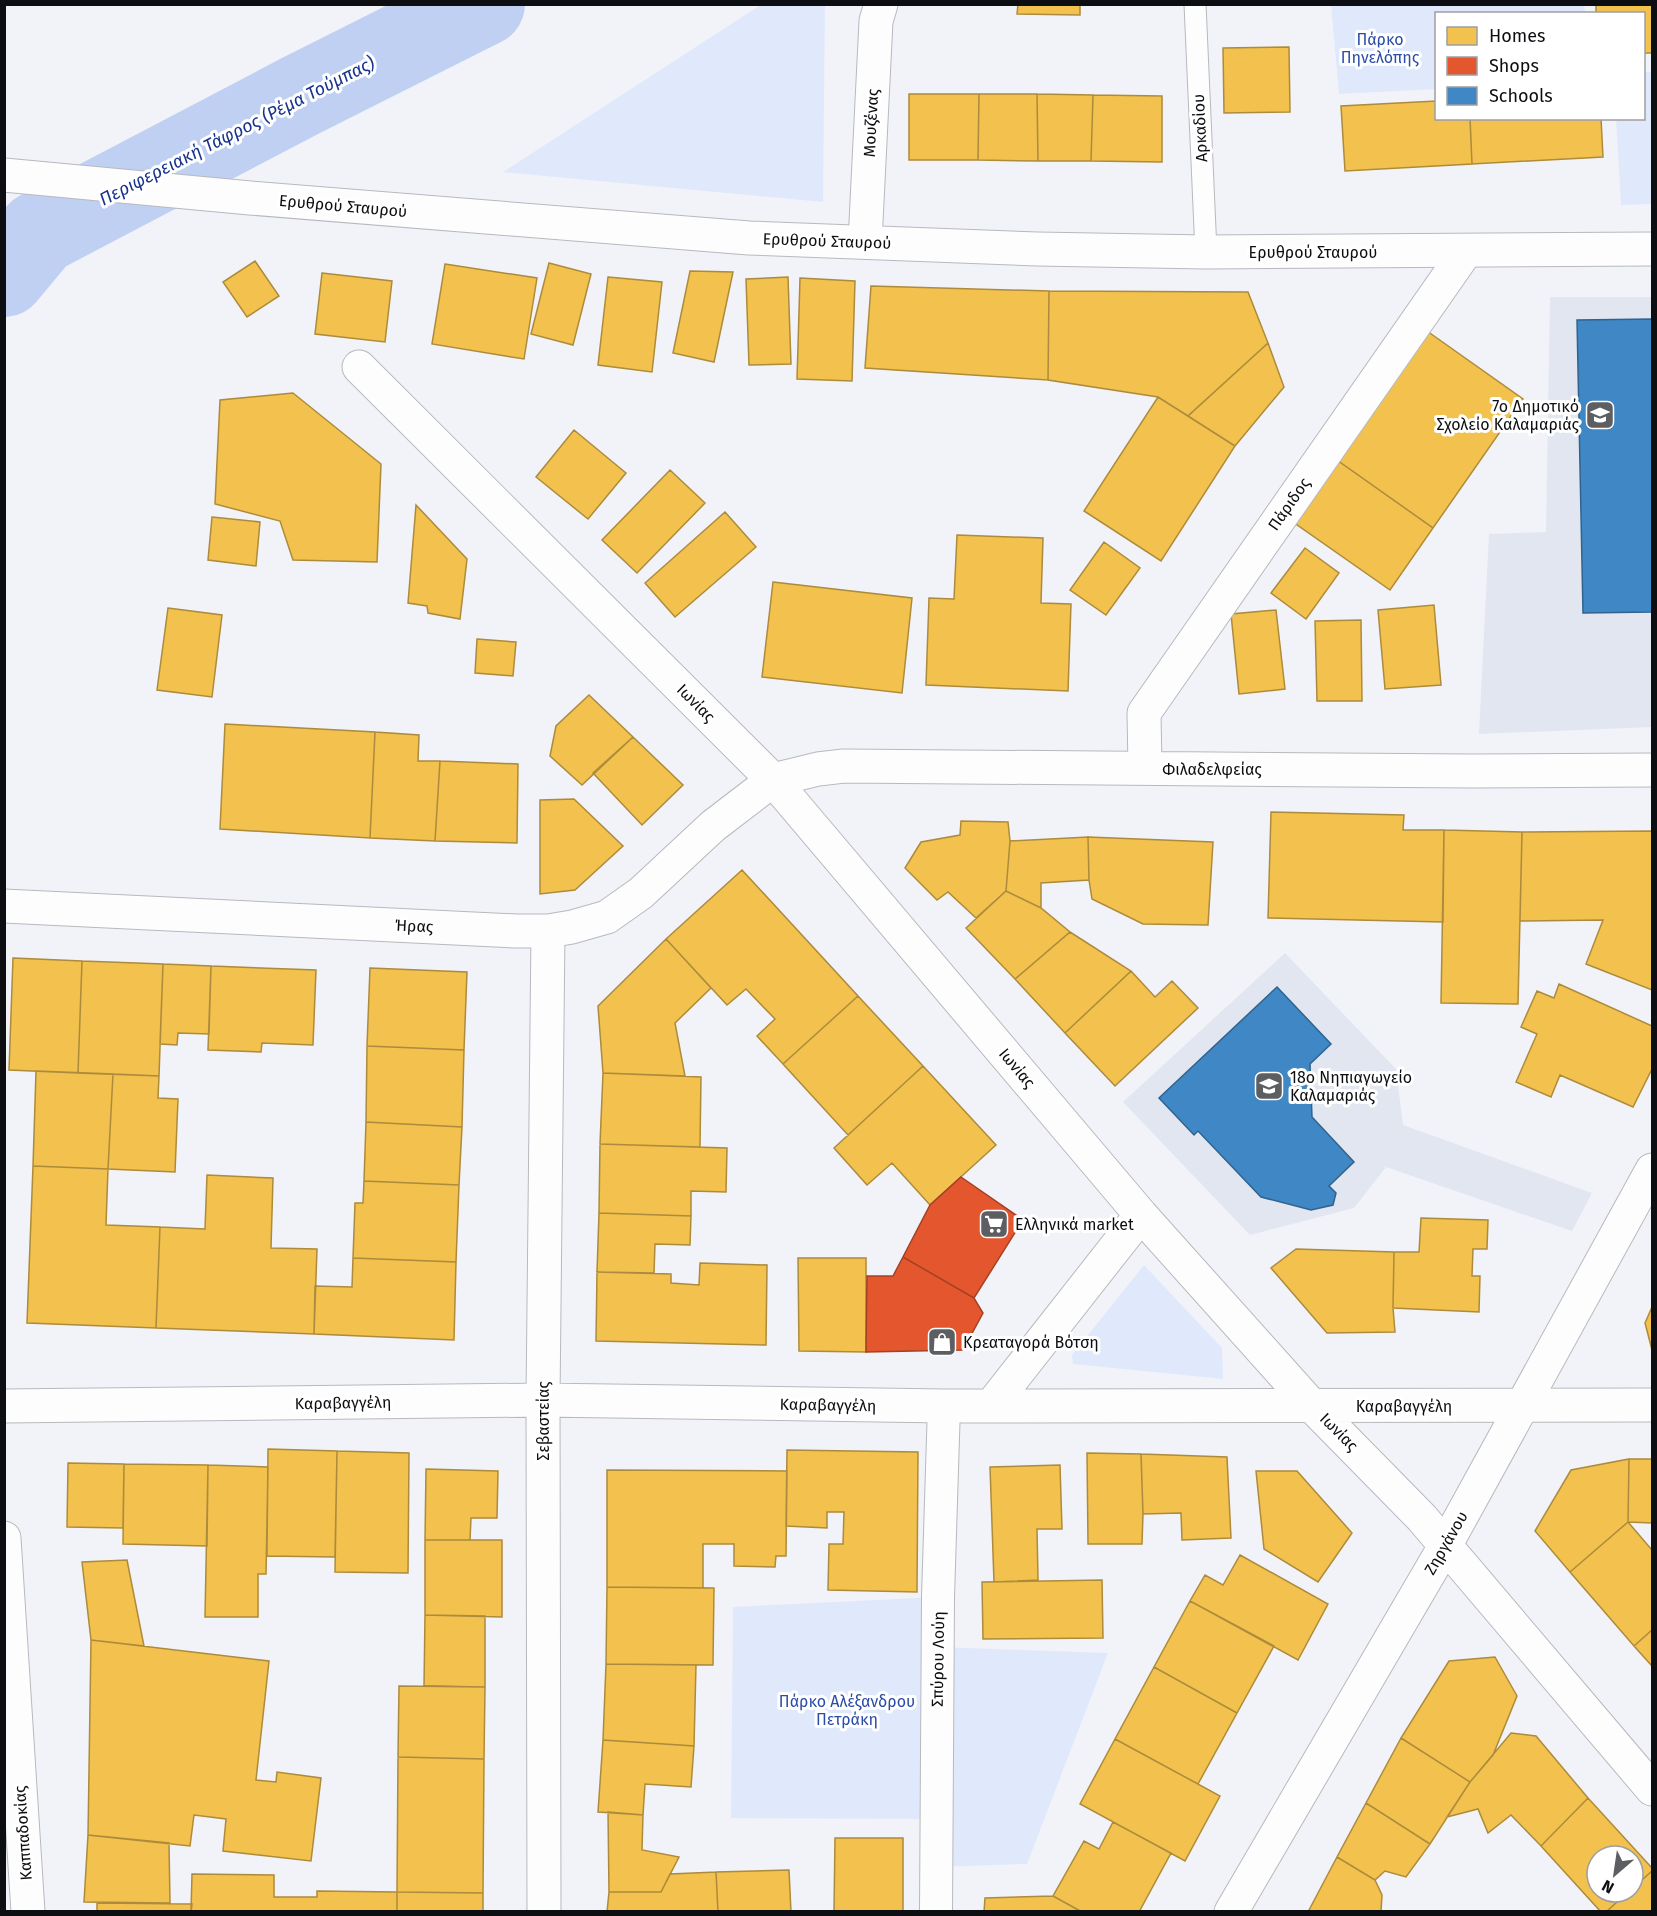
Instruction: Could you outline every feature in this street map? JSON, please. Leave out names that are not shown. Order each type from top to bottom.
[{"type":"street","name":"Μουζένας","points":[[865,242],[876,21],[881,4]]},
{"type":"street","name":"Ερυθρού Σταυρού","points":[[4,175],[250,198],[749,238],[1206,252],[1653,249]]},
{"type":"street","name":"Πάριδος","points":[[1145,768],[1144,713],[1466,251]]},
{"type":"street","name":"Ιωνίας","points":[[359,367],[773,780],[1141,1215],[1312,1406],[1403,1497],[1653,1789]]},
{"type":"street","name":"Φιλαδελφείας","points":[[773,780],[818,769],[844,766],[1653,770]]},
{"type":"street","name":"Ήρας","points":[[4,906],[548,931],[592,922],[621,909],[713,826],[773,780]]},
{"type":"street","name":"Σεβαστείας","points":[[544,1911],[543,1400],[548,931]]},
{"type":"street","name":"Ζηργάνου","points":[[1231,1911],[1445,1546],[1653,1170]]},
{"type":"street","points":[[991,1406],[1141,1215]]},
{"type":"street","name":"Καραβαγγέλη","points":[[4,1406],[543,1400],[944,1406],[1653,1405]]},
{"type":"street","name":"Σπύρου Λούη","points":[[936,1911],[938,1597],[944,1406]]},
{"type":"street","name":"Καππαδοκίας","points":[[4,1538],[12,1789],[28,1911]]},
{"type":"lane","name":"Αρκαδίου","points":[[1195,4],[1206,252]]},
{"type":"shaded area","name":"7o Δημοτικό Σχολείο Καλαμαριάς","points":[[1550,297],[1652,297],[1652,727],[1479,734],[1489,534],[1546,532]]},
{"type":"shaded area","name":"18ο Νηπιαγωγείο Καλαμαριάς","points":[[1285,953],[1396,1069],[1403,1125],[1592,1193],[1572,1231],[1386,1167],[1354,1208],[1250,1235],[1123,1102]]},
{"type":"green space","points":[[762,4],[825,5],[823,202],[503,172]]},
{"type":"green space","name":"Πάρκο Πηνελόπης","points":[[1584,4],[1585,12],[1435,12],[1435,89],[1339,94],[1331,5]]},
{"type":"green space","points":[[1645,72],[1652,72],[1652,204],[1621,205],[1616,120],[1645,120]]},
{"type":"green space","points":[[1144,1265],[1222,1348],[1223,1379],[1073,1364],[1072,1355]]},
{"type":"green space","name":"Πάρκο Αλέξανδρου Πετράκη","points":[[938,1597],[938,1647],[1108,1653],[1027,1864],[936,1867],[936,1819],[731,1818],[733,1607]]},
{"type":"building: Homes","points":[[1018,4],[1080,4],[1080,15],[1017,14]]},
{"type":"building: Homes","points":[[1596,4],[1652,4],[1652,53],[1645,53],[1645,12],[1596,12]]},
{"type":"building: Homes","points":[[1289,47],[1290,112],[1224,113],[1223,48]]},
{"type":"building: Homes","points":[[909,94],[979,94],[978,160],[909,160]]},
{"type":"building: Homes","points":[[979,94],[1037,94],[1038,161],[978,160]]},
{"type":"building: Homes","points":[[1037,94],[1093,95],[1091,161],[1038,161]]},
{"type":"building: Homes","points":[[1093,95],[1162,96],[1162,162],[1091,161]]},
{"type":"building: Homes","points":[[1435,101],[1435,120],[1470,120],[1472,164],[1345,171],[1341,106]]},
{"type":"building: Homes","points":[[1470,120],[1601,120],[1603,157],[1472,164]]},
{"type":"building: Homes","points":[[255,261],[279,296],[247,317],[223,282]]},
{"type":"building: Homes","points":[[549,263],[591,274],[573,345],[531,334]]},
{"type":"building: Homes","points":[[445,264],[537,278],[524,359],[432,344]]},
{"type":"building: Homes","points":[[690,271],[733,272],[714,362],[673,353]]},
{"type":"building: Homes","points":[[322,273],[392,281],[385,342],[315,334]]},
{"type":"building: Homes","points":[[608,277],[662,282],[652,372],[598,365]]},
{"type":"building: Homes","points":[[788,277],[791,364],[749,365],[746,279]]},
{"type":"building: Homes","points":[[800,278],[855,281],[852,381],[797,379]]},
{"type":"building: Homes","points":[[871,286],[1049,291],[1048,380],[865,368]]},
{"type":"building: Homes","points":[[1049,291],[1248,292],[1268,343],[1188,416],[1158,397],[1048,380]]},
{"type":"building: Homes","points":[[1427,331],[1523,399],[1433,528],[1337,460]]},
{"type":"building: Homes","points":[[1268,343],[1284,387],[1235,446],[1188,416]]},
{"type":"building: Homes","points":[[293,393],[381,464],[377,562],[293,560],[280,521],[215,504],[220,400]]},
{"type":"building: Homes","points":[[1158,397],[1235,446],[1161,561],[1084,511]]},
{"type":"building: Homes","points":[[574,430],[626,473],[588,519],[536,477]]},
{"type":"building: Homes","points":[[1337,460],[1433,528],[1390,590],[1293,522]]},
{"type":"building: Homes","points":[[670,470],[705,503],[637,573],[602,540]]},
{"type":"building: Homes","points":[[416,505],[467,559],[460,619],[428,613],[427,606],[408,603]]},
{"type":"building: Homes","points":[[725,512],[756,547],[675,617],[645,583]]},
{"type":"building: Homes","points":[[212,517],[260,522],[256,566],[208,560]]},
{"type":"building: Homes","points":[[957,535],[1043,538],[1041,603],[1071,604],[1068,691],[926,685],[929,598],[954,599]]},
{"type":"building: Homes","points":[[1104,542],[1140,568],[1106,615],[1070,590]]},
{"type":"building: Homes","points":[[1305,548],[1339,573],[1306,619],[1271,593]]},
{"type":"building: Homes","points":[[773,582],[912,598],[902,693],[762,677]]},
{"type":"building: Homes","points":[[1434,605],[1441,685],[1385,689],[1378,610]]},
{"type":"building: Homes","points":[[168,608],[222,615],[212,697],[157,690]]},
{"type":"building: Homes","points":[[1276,610],[1285,689],[1239,694],[1231,614]]},
{"type":"building: Homes","points":[[1361,620],[1362,701],[1317,701],[1315,621]]},
{"type":"building: Homes","points":[[477,639],[516,642],[513,676],[475,673]]},
{"type":"building: Homes","points":[[589,695],[633,737],[582,785],[550,756],[556,726]]},
{"type":"building: Homes","points":[[225,724],[375,732],[370,838],[220,829]]},
{"type":"building: Homes","points":[[375,732],[419,735],[418,761],[440,761],[435,841],[370,838]]},
{"type":"building: Homes","points":[[633,737],[683,785],[642,825],[593,773]]},
{"type":"building: Homes","points":[[440,761],[518,764],[517,843],[435,841]]},
{"type":"building: Homes","points":[[574,799],[623,846],[575,890],[540,894],[540,800]]},
{"type":"building: Homes","points":[[1271,812],[1404,815],[1403,830],[1444,830],[1443,922],[1268,918]]},
{"type":"building: Homes","points":[[961,821],[1008,822],[1010,841],[1006,891],[976,918],[948,892],[937,900],[905,868],[921,842],[960,835]]},
{"type":"building: Homes","points":[[1444,830],[1522,832],[1518,1004],[1441,1003]]},
{"type":"building: Homes","points":[[1652,831],[1652,990],[1586,964],[1603,920],[1520,921],[1522,832]]},
{"type":"building: Homes","points":[[1088,837],[1089,880],[1041,883],[1041,908],[1006,891],[1010,841]]},
{"type":"building: Homes","points":[[1088,837],[1213,842],[1208,925],[1143,924],[1092,899]]},
{"type":"building: Homes","points":[[742,870],[858,996],[783,1064],[757,1036],[775,1019],[746,989],[727,1005],[666,939]]},
{"type":"building: Homes","points":[[1006,891],[1041,908],[1070,932],[1015,979],[966,928]]},
{"type":"building: Homes","points":[[1070,932],[1131,971],[1065,1033],[1015,979]]},
{"type":"building: Homes","points":[[666,939],[711,988],[675,1023],[685,1076],[603,1073],[598,1006]]},
{"type":"building: Homes","points":[[13,958],[82,961],[78,1073],[9,1070]]},
{"type":"building: Homes","points":[[82,961],[163,964],[159,1076],[78,1073]]},
{"type":"building: Homes","points":[[163,964],[211,966],[209,1034],[178,1033],[177,1045],[160,1044]]},
{"type":"building: Homes","points":[[211,966],[316,970],[313,1045],[262,1043],[261,1052],[208,1050]]},
{"type":"building: Homes","points":[[370,968],[467,972],[464,1050],[367,1046]]},
{"type":"building: Homes","points":[[1131,971],[1155,997],[1172,981],[1198,1008],[1115,1086],[1065,1033]]},
{"type":"building: Homes","points":[[1559,984],[1652,1026],[1652,1069],[1633,1107],[1560,1075],[1551,1097],[1516,1082],[1537,1034],[1521,1027],[1537,991],[1554,998]]},
{"type":"building: Homes","points":[[858,996],[923,1066],[848,1135],[783,1064]]},
{"type":"building: Homes","points":[[367,1046],[464,1050],[462,1127],[366,1122]]},
{"type":"building: Homes","points":[[923,1066],[996,1145],[930,1205],[892,1163],[867,1185],[834,1148]]},
{"type":"building: Homes","points":[[36,1071],[113,1074],[108,1169],[33,1166]]},
{"type":"building: Homes","points":[[603,1073],[701,1077],[700,1147],[600,1144]]},
{"type":"building: Homes","points":[[113,1074],[159,1076],[158,1098],[178,1099],[175,1172],[108,1169]]},
{"type":"building: Homes","points":[[366,1122],[462,1127],[459,1185],[364,1181]]},
{"type":"building: Homes","points":[[600,1144],[727,1148],[726,1192],[691,1191],[691,1216],[599,1213]]},
{"type":"building: Homes","points":[[33,1166],[108,1169],[106,1225],[160,1227],[156,1328],[27,1323]]},
{"type":"building: Homes","points":[[207,1175],[273,1178],[271,1248],[317,1249],[314,1334],[156,1328],[160,1227],[205,1229]]},
{"type":"building: Homes","points":[[364,1181],[459,1185],[456,1262],[353,1258],[355,1203],[363,1203]]},
{"type":"building: Homes","points":[[599,1213],[691,1216],[690,1245],[655,1244],[654,1273],[597,1272]]},
{"type":"building: Homes","points":[[1421,1218],[1488,1220],[1487,1249],[1473,1249],[1472,1276],[1480,1276],[1479,1312],[1393,1308],[1394,1252],[1419,1252]]},
{"type":"building: Homes","points":[[1296,1249],[1394,1252],[1395,1332],[1327,1333],[1271,1268]]},
{"type":"building: Homes","points":[[353,1258],[456,1262],[454,1340],[314,1334],[315,1286],[352,1287]]},
{"type":"building: Homes","points":[[798,1258],[866,1258],[866,1352],[799,1351]]},
{"type":"building: Homes","points":[[700,1263],[767,1265],[766,1345],[596,1341],[597,1272],[671,1274],[671,1283],[699,1285]]},
{"type":"building: Homes","points":[[1652,1307],[1652,1350],[1645,1323]]},
{"type":"building: Homes","points":[[268,1449],[337,1451],[335,1557],[267,1556]]},
{"type":"building: Homes","points":[[787,1450],[918,1452],[917,1592],[828,1590],[829,1544],[843,1544],[844,1512],[827,1512],[827,1528],[786,1526]]},
{"type":"building: Homes","points":[[337,1451],[409,1453],[408,1573],[335,1572]]},
{"type":"building: Homes","points":[[1087,1453],[1141,1454],[1142,1544],[1088,1544]]},
{"type":"building: Homes","points":[[1141,1454],[1227,1457],[1231,1538],[1182,1540],[1181,1513],[1143,1514]]},
{"type":"building: Homes","points":[[1629,1459],[1628,1522],[1570,1572],[1535,1531],[1571,1470]]},
{"type":"building: Homes","points":[[1629,1459],[1652,1459],[1652,1523],[1628,1522]]},
{"type":"building: Homes","points":[[68,1463],[124,1464],[123,1528],[67,1527]]},
{"type":"building: Homes","points":[[124,1464],[208,1465],[207,1546],[123,1544]]},
{"type":"building: Homes","points":[[208,1465],[268,1467],[266,1574],[258,1574],[258,1617],[205,1617]]},
{"type":"building: Homes","points":[[1060,1465],[1062,1529],[1037,1529],[1038,1580],[994,1582],[990,1467]]},
{"type":"building: Homes","points":[[426,1469],[498,1471],[497,1518],[471,1518],[470,1540],[425,1540]]},
{"type":"building: Homes","points":[[607,1470],[787,1471],[786,1556],[776,1556],[775,1567],[734,1566],[734,1544],[703,1544],[703,1588],[607,1587]]},
{"type":"building: Homes","points":[[1256,1471],[1297,1471],[1352,1533],[1318,1582],[1264,1549]]},
{"type":"building: Homes","points":[[1628,1522],[1652,1550],[1652,1630],[1634,1646],[1570,1572]]},
{"type":"building: Homes","points":[[425,1540],[502,1540],[502,1617],[425,1615]]},
{"type":"building: Homes","points":[[1240,1555],[1328,1604],[1298,1660],[1190,1601],[1205,1575],[1223,1585]]},
{"type":"building: Homes","points":[[127,1560],[144,1646],[91,1640],[82,1562]]},
{"type":"building: Homes","points":[[1102,1580],[1103,1638],[983,1639],[982,1582]]},
{"type":"building: Homes","points":[[607,1587],[714,1588],[713,1665],[606,1664]]},
{"type":"building: Homes","points":[[1190,1601],[1274,1646],[1237,1713],[1154,1667]]},
{"type":"building: Homes","points":[[425,1615],[485,1616],[485,1687],[424,1686]]},
{"type":"building: Homes","points":[[1652,1630],[1652,1666],[1634,1646]]},
{"type":"building: Homes","points":[[91,1640],[269,1661],[256,1780],[276,1782],[277,1772],[321,1778],[311,1861],[223,1851],[226,1819],[194,1815],[190,1846],[88,1835]]},
{"type":"building: Homes","points":[[1495,1657],[1517,1696],[1493,1755],[1470,1782],[1401,1738],[1449,1661]]},
{"type":"building: Homes","points":[[606,1664],[696,1665],[694,1746],[603,1740]]},
{"type":"building: Homes","points":[[1154,1667],[1237,1713],[1198,1784],[1115,1739]]},
{"type":"building: Homes","points":[[399,1686],[485,1687],[484,1759],[398,1757]]},
{"type":"building: Homes","points":[[1511,1733],[1536,1736],[1588,1798],[1541,1846],[1511,1815],[1488,1833],[1478,1809],[1447,1817],[1470,1782]]},
{"type":"building: Homes","points":[[1401,1738],[1470,1782],[1430,1844],[1366,1803]]},
{"type":"building: Homes","points":[[1115,1739],[1220,1796],[1185,1861],[1080,1804]]},
{"type":"building: Homes","points":[[603,1740],[694,1746],[691,1787],[645,1784],[643,1815],[598,1812]]},
{"type":"building: Homes","points":[[398,1757],[484,1759],[483,1893],[397,1892]]},
{"type":"building: Homes","points":[[1588,1798],[1630,1844],[1585,1844],[1585,1894],[1541,1846]]},
{"type":"building: Homes","points":[[1366,1803],[1430,1844],[1406,1877],[1385,1871],[1375,1880],[1337,1857]]},
{"type":"building: Homes","points":[[608,1812],[643,1815],[642,1850],[679,1857],[661,1892],[609,1892]]},
{"type":"building: Homes","points":[[1113,1822],[1171,1853],[1139,1912],[1082,1912],[1053,1896],[1084,1841],[1099,1849]]},
{"type":"building: Homes","points":[[88,1835],[169,1843],[170,1903],[84,1902]]},
{"type":"building: Homes","points":[[835,1838],[903,1838],[903,1912],[834,1912]]},
{"type":"building: Homes","points":[[1337,1857],[1375,1880],[1382,1895],[1381,1912],[1308,1912]]},
{"type":"building: Homes","points":[[1645,1860],[1652,1868],[1652,1871],[1645,1877]]},
{"type":"building: Homes","points":[[789,1870],[791,1912],[718,1912],[716,1872]]},
{"type":"building: Homes","points":[[1652,1871],[1652,1912],[1606,1912],[1615,1904],[1645,1904],[1645,1877]]},
{"type":"building: Homes","points":[[716,1872],[718,1912],[607,1912],[609,1892],[661,1892],[670,1874]]},
{"type":"building: Homes","points":[[192,1874],[274,1875],[274,1897],[317,1897],[317,1891],[397,1892],[397,1912],[191,1912]]},
{"type":"building: Homes","points":[[397,1892],[483,1893],[483,1912],[397,1912]]},
{"type":"building: Homes","points":[[1053,1896],[1082,1912],[984,1912],[985,1898]]},
{"type":"building: Homes","points":[[97,1903],[192,1904],[191,1912],[97,1912]]},
{"type":"building: Homes","points":[[1594,1904],[1615,1904],[1606,1912],[1601,1912]]},
{"type":"building: Shops","points":[[961,1177],[1023,1220],[974,1298],[903,1257],[930,1205]]},
{"type":"building: Shops","points":[[903,1257],[974,1298],[983,1313],[963,1350],[866,1352],[867,1276],[893,1276]]},
{"type":"building: Schools","points":[[1652,319],[1652,612],[1583,613],[1577,320]]},
{"type":"building: Schools","points":[[1277,987],[1331,1044],[1310,1064],[1312,1117],[1354,1162],[1329,1186],[1336,1193],[1333,1205],[1311,1210],[1261,1197],[1198,1131],[1194,1135],[1159,1098]]},
{"type":"waterway","name":"Περιφερειακή Τάφρος (Ρέμα Τούμπας)","points":[[4,275],[39,233],[300,96],[483,4]]},
{"type":"place","name":"7o Δημοτικό Σχολείο Καλαμαριάς","points":[[1600,415]]},
{"type":"place","name":"18ο Νηπιαγωγείο Καλαμαριάς","points":[[1269,1086]]},
{"type":"place","name":"Ελληνικά market","points":[[994,1224]]},
{"type":"place","name":"Κρεαταγορά Βότση","points":[[942,1342]]}]
